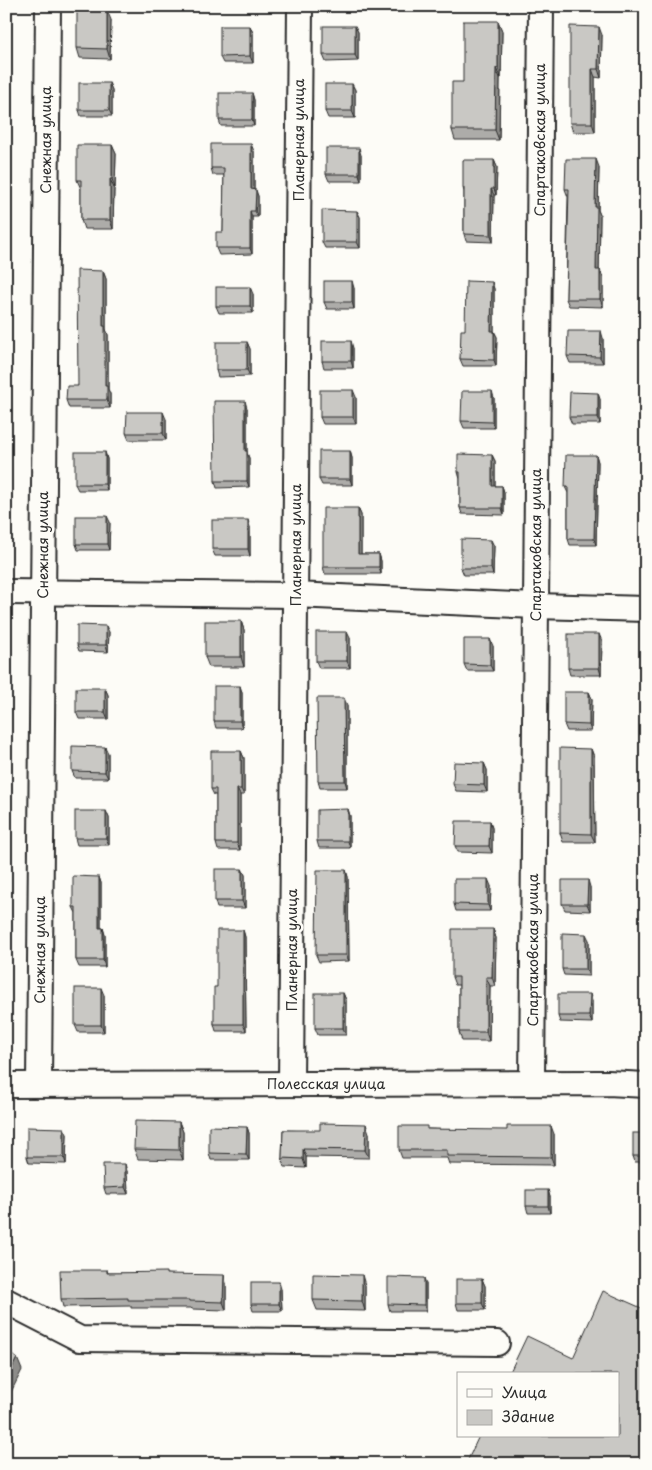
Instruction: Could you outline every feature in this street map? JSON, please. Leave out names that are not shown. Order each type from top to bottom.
[{"type":"street","name":"Снежная улица","points":[[39,1084],[48,6]]},
{"type":"street","name":"Планерная улица","points":[[291,1084],[300,6]]},
{"type":"street","name":"Спартаковская улица","points":[[532,1083],[541,6]]},
{"type":"street","points":[[6,592],[295,595],[646,609]]},
{"type":"street","name":"Полесская улица","points":[[6,1084],[608,1083],[646,1085]]},
{"type":"street","points":[[6,1301],[80,1339],[497,1343]]},
{"type":"building","points":[[77,10],[107,10],[107,49],[77,48]]},
{"type":"building","points":[[463,21],[498,21],[495,130],[452,130],[452,82],[463,82]]},
{"type":"building","points":[[220,26],[250,26],[250,56],[220,57]]},
{"type":"building","points":[[323,26],[355,26],[355,55],[323,55]]},
{"type":"building","points":[[570,26],[599,27],[598,69],[592,69],[592,123],[570,123]]},
{"type":"building","points":[[79,83],[109,83],[109,110],[79,110]]},
{"type":"building","points":[[325,84],[352,84],[352,111],[325,111]]},
{"type":"building","points":[[219,93],[252,93],[252,120],[219,120]]},
{"type":"building","points":[[211,144],[251,144],[251,189],[256,190],[255,211],[250,211],[250,248],[216,248],[216,232],[223,232],[224,168],[211,168]]},
{"type":"building","points":[[77,145],[112,145],[110,220],[81,220],[81,180],[77,180]]},
{"type":"building","points":[[7,148],[7,167],[6,167]]},
{"type":"building","points":[[326,148],[359,148],[359,174],[326,174]]},
{"type":"building","points":[[566,159],[596,159],[596,270],[600,270],[600,299],[566,299],[569,189],[565,189]]},
{"type":"building","points":[[463,160],[494,160],[494,189],[491,189],[491,235],[464,234]]},
{"type":"building","points":[[322,210],[357,211],[357,242],[322,242]]},
{"type":"building","points":[[77,270],[103,271],[103,326],[105,326],[105,386],[107,386],[107,400],[66,400],[67,386],[78,386]]},
{"type":"building","points":[[324,281],[352,281],[352,302],[324,302]]},
{"type":"building","points":[[466,281],[492,282],[491,331],[494,331],[494,360],[460,359],[461,330],[465,330]]},
{"type":"building","points":[[216,287],[250,287],[250,306],[216,306]]},
{"type":"building","points":[[568,331],[601,331],[600,357],[567,356]]},
{"type":"building","points":[[322,341],[351,341],[351,361],[322,361]]},
{"type":"building","points":[[216,342],[247,342],[247,370],[216,370]]},
{"type":"building","points":[[320,390],[353,390],[353,417],[320,417]]},
{"type":"building","points":[[462,391],[492,391],[492,422],[461,421]]},
{"type":"building","points":[[570,392],[598,393],[598,417],[569,417]]},
{"type":"building","points":[[214,401],[245,401],[247,481],[215,481]]},
{"type":"building","points":[[127,412],[163,412],[163,433],[126,433]]},
{"type":"building","points":[[319,451],[350,451],[350,479],[319,479]]},
{"type":"building","points":[[75,452],[105,452],[105,484],[75,484]]},
{"type":"building","points":[[458,454],[492,455],[492,486],[502,486],[502,508],[460,508]]},
{"type":"building","points":[[566,455],[596,455],[594,539],[568,539],[568,487],[565,487]]},
{"type":"building","points":[[323,508],[358,508],[358,554],[379,554],[379,567],[323,567]]},
{"type":"building","points":[[76,516],[107,516],[107,544],[76,544]]},
{"type":"building","points":[[212,520],[248,520],[248,549],[212,549]]},
{"type":"building","points":[[461,539],[491,540],[491,568],[461,568]]},
{"type":"building","points":[[205,621],[241,621],[241,657],[205,657]]},
{"type":"building","points":[[77,625],[106,626],[106,645],[77,645]]},
{"type":"building","points":[[316,632],[347,632],[347,661],[316,661]]},
{"type":"building","points":[[568,634],[599,634],[599,668],[568,668]]},
{"type":"building","points":[[464,639],[490,639],[490,665],[464,664]]},
{"type":"building","points":[[214,686],[240,686],[240,721],[214,721]]},
{"type":"building","points":[[76,688],[105,688],[105,712],[76,712]]},
{"type":"building","points":[[564,692],[589,692],[589,725],[564,724]]},
{"type":"building","points":[[317,698],[344,698],[345,781],[318,781]]},
{"type":"building","points":[[72,746],[105,747],[105,772],[72,771]]},
{"type":"building","points":[[560,748],[591,749],[591,834],[560,833]]},
{"type":"building","points":[[211,751],[241,751],[241,789],[237,789],[237,843],[216,843],[216,789],[211,789]]},
{"type":"building","points":[[454,762],[484,763],[484,785],[453,784]]},
{"type":"building","points":[[348,809],[348,841],[317,841],[317,810]]},
{"type":"building","points":[[75,811],[106,811],[106,838],[75,838]]},
{"type":"building","points":[[456,821],[490,821],[489,846],[455,846]]},
{"type":"building","points":[[215,869],[242,869],[242,901],[215,901]]},
{"type":"building","points":[[317,870],[346,870],[346,955],[316,955]]},
{"type":"building","points":[[73,876],[99,877],[99,928],[103,928],[103,960],[76,960],[76,907],[73,907]]},
{"type":"building","points":[[454,879],[488,879],[488,905],[454,904]]},
{"type":"building","points":[[562,880],[588,880],[587,904],[562,904]]},
{"type":"building","points":[[452,929],[493,929],[492,977],[486,977],[486,1032],[459,1032],[459,977],[452,977]]},
{"type":"building","points":[[217,930],[243,930],[243,1024],[214,1024],[214,987],[217,987]]},
{"type":"building","points":[[562,933],[586,934],[586,969],[562,969]]},
{"type":"building","points":[[75,988],[101,988],[101,1025],[75,1025]]},
{"type":"building","points":[[315,993],[343,993],[343,1028],[315,1028]]},
{"type":"building","points":[[558,994],[590,994],[589,1016],[558,1016]]},
{"type":"building","points":[[135,1121],[179,1122],[179,1150],[134,1149]]},
{"type":"building","points":[[320,1123],[366,1124],[365,1150],[303,1149],[303,1159],[282,1158],[283,1130],[320,1130]]},
{"type":"building","points":[[209,1126],[247,1127],[246,1154],[209,1153]]},
{"type":"building","points":[[399,1126],[427,1126],[427,1129],[507,1130],[507,1126],[551,1126],[551,1157],[447,1156],[447,1150],[399,1150]]},
{"type":"building","points":[[27,1127],[64,1128],[64,1157],[27,1157]]},
{"type":"building","points":[[633,1133],[646,1133],[646,1156],[633,1156]]},
{"type":"building","points":[[103,1164],[125,1164],[125,1187],[104,1188]]},
{"type":"building","points":[[526,1190],[548,1190],[548,1206],[526,1206]]},
{"type":"building","points":[[60,1270],[107,1270],[107,1273],[166,1272],[166,1274],[224,1275],[223,1302],[128,1300],[128,1298],[61,1299]]},
{"type":"building","points":[[313,1274],[362,1275],[362,1301],[313,1300]]},
{"type":"building","points":[[388,1277],[424,1278],[424,1305],[388,1304]]},
{"type":"building","points":[[456,1279],[482,1279],[482,1303],[456,1303]]},
{"type":"building","points":[[251,1282],[279,1282],[279,1304],[251,1304]]},
{"type":"building","points":[[603,1291],[646,1310],[646,1464],[466,1464],[478,1438],[620,1438],[620,1372],[510,1372],[527,1336],[573,1358]]},
{"type":"building","points":[[6,1352],[17,1358],[6,1380]]}]
